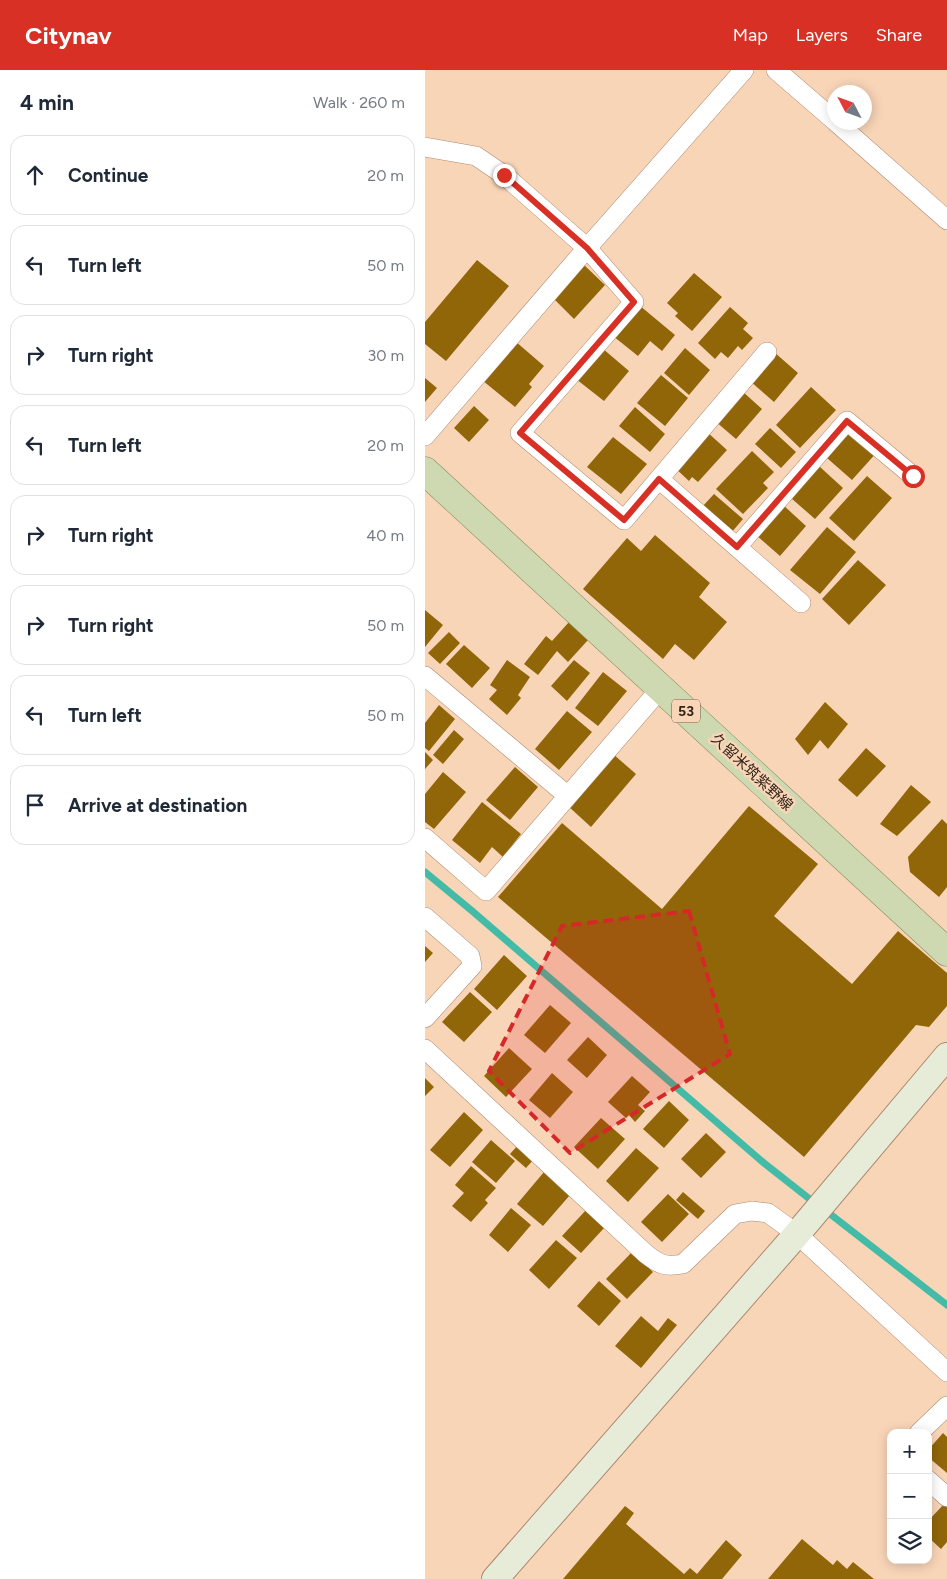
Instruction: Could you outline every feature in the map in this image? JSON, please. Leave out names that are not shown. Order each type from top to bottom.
[{"type":"main road","name":"久留米筑紫野線","points":[[425,471],[947,952]]},
{"type":"street","points":[[425,436],[744,70]]},
{"type":"street","points":[[776,70],[827,115]]},
{"type":"street","points":[[844,130],[947,220]]},
{"type":"street","points":[[425,148],[476,156],[504,175],[587,248],[634,302],[520,433],[624,520],[767,352]]},
{"type":"street","points":[[737,547],[847,421],[913,476]]},
{"type":"street","points":[[659,479],[801,602]]},
{"type":"street","points":[[425,676],[569,796]]},
{"type":"street","points":[[425,838],[486,891],[661,688]]},
{"type":"street","points":[[425,917],[470,956],[472,966],[425,1018]]},
{"type":"street","points":[[425,1049],[646,1254],[660,1264],[673,1266],[683,1264],[735,1214],[752,1211],[768,1213],[797,1234],[947,1372]]},
{"type":"street","points":[[495,1579],[797,1234],[947,1056]]},
{"type":"street","points":[[923,1429],[947,1406]]},
{"type":"street","points":[[932,1484],[947,1498]]},
{"type":"highlighted area","points":[[689,911],[730,1054],[570,1153],[489,1071],[562,926]]},
{"type":"building","points":[[477,260],[509,286],[446,361],[425,344],[425,322]]},
{"type":"building","points":[[583,264],[605,285],[574,319],[552,297]]},
{"type":"building","points":[[694,273],[722,297],[692,331],[675,316],[678,313],[667,303]]},
{"type":"building","points":[[639,305],[675,335],[662,351],[650,341],[638,356],[613,336]]},
{"type":"building","points":[[730,307],[748,323],[743,329],[753,338],[742,350],[738,346],[728,358],[721,352],[715,359],[698,343]]},
{"type":"building","points":[[515,341],[544,366],[529,384],[532,387],[515,407],[482,380]]},
{"type":"building","points":[[602,348],[629,371],[604,401],[576,379]]},
{"type":"building","points":[[685,348],[710,370],[689,395],[664,373]]},
{"type":"building","points":[[774,352],[798,373],[774,402],[750,381]]},
{"type":"building","points":[[661,375],[688,398],[665,426],[637,403]]},
{"type":"building","points":[[425,378],[437,388],[425,402]]},
{"type":"building","points":[[811,387],[836,410],[800,448],[776,425]]},
{"type":"building","points":[[742,391],[762,409],[736,439],[715,421]]},
{"type":"building","points":[[474,406],[489,420],[469,442],[454,428]]},
{"type":"building","points":[[635,407],[665,434],[650,452],[619,426]]},
{"type":"building","points":[[770,428],[796,452],[781,468],[755,444]]},
{"type":"building","points":[[853,429],[878,451],[852,480],[827,458]]},
{"type":"building","points":[[706,431],[727,450],[698,482],[692,477],[689,481],[674,467]]},
{"type":"building","points":[[613,437],[647,464],[621,494],[587,467]]},
{"type":"building","points":[[752,451],[774,472],[763,483],[768,488],[743,514],[716,489]]},
{"type":"building","points":[[819,466],[843,488],[815,519],[791,498]]},
{"type":"building","points":[[867,476],[892,498],[854,541],[829,518]]},
{"type":"building","points":[[714,494],[743,519],[731,533],[702,507]]},
{"type":"building","points":[[782,504],[806,526],[780,556],[756,535]]},
{"type":"building","points":[[827,527],[856,552],[820,594],[790,570]]},
{"type":"building","points":[[655,535],[710,583],[699,597],[727,622],[694,660],[675,644],[663,659],[583,589],[627,538],[641,551]]},
{"type":"building","points":[[858,560],[886,585],[849,625],[822,599]]},
{"type":"building","points":[[425,610],[443,625],[425,647]]},
{"type":"building","points":[[569,622],[588,640],[568,662],[557,651],[538,675],[524,664],[546,636],[552,641]]},
{"type":"building","points":[[449,632],[460,643],[440,664],[428,653]]},
{"type":"building","points":[[464,645],[490,668],[472,688],[446,664]]},
{"type":"building","points":[[507,660],[530,677],[518,695],[521,698],[507,715],[489,699],[497,690],[490,685]]},
{"type":"building","points":[[574,660],[590,673],[567,701],[551,686]]},
{"type":"building","points":[[603,672],[627,691],[598,726],[575,708]]},
{"type":"building","points":[[825,702],[848,724],[828,749],[820,740],[808,755],[795,739]]},
{"type":"building","points":[[439,705],[455,719],[429,751],[425,748],[425,723]]},
{"type":"building","points":[[567,711],[592,732],[559,770],[535,749]]},
{"type":"building","points":[[454,730],[464,739],[443,764],[433,755]]},
{"type":"building","points":[[866,748],[886,766],[857,797],[838,780]]},
{"type":"building","points":[[425,752],[433,760],[425,769]]},
{"type":"building","points":[[613,754],[636,774],[591,827],[568,806]]},
{"type":"building","points":[[515,767],[538,787],[510,820],[486,800]]},
{"type":"building","points":[[443,772],[466,792],[434,829],[425,822],[425,794]]},
{"type":"building","points":[[911,785],[931,802],[897,836],[880,824]]},
{"type":"building","points":[[482,802],[521,834],[503,857],[492,847],[480,863],[452,840]]},
{"type":"building","points":[[749,806],[818,864],[774,916],[852,984],[898,931],[947,973],[947,1006],[929,1027],[916,1025],[804,1157],[498,897],[562,823],[662,909]]},
{"type":"building","points":[[942,819],[947,824],[947,887],[939,897],[910,872],[908,857]]},
{"type":"building","points":[[425,946],[433,953],[425,962]]},
{"type":"building","points":[[504,955],[527,976],[497,1010],[474,989]]},
{"type":"building","points":[[470,992],[492,1012],[464,1042],[442,1022]]},
{"type":"building","points":[[550,1005],[571,1023],[545,1053],[524,1035]]},
{"type":"building","points":[[588,1037],[607,1055],[587,1078],[567,1060]]},
{"type":"building","points":[[509,1048],[532,1069],[506,1097],[484,1076]]},
{"type":"building","points":[[552,1073],[573,1092],[550,1118],[529,1100]]},
{"type":"building","points":[[632,1076],[650,1092],[638,1105],[645,1111],[635,1122],[629,1115],[626,1118],[608,1102]]},
{"type":"building","points":[[425,1078],[434,1087],[425,1096]]},
{"type":"building","points":[[669,1101],[689,1120],[664,1148],[643,1129]]},
{"type":"building","points":[[464,1112],[483,1130],[450,1167],[430,1150]]},
{"type":"building","points":[[601,1118],[625,1139],[598,1169],[574,1147]]},
{"type":"building","points":[[706,1133],[726,1152],[701,1178],[681,1159]]},
{"type":"building","points":[[491,1140],[515,1161],[496,1183],[472,1162]]},
{"type":"building","points":[[519,1144],[535,1158],[526,1168],[510,1154]]},
{"type":"building","points":[[636,1148],[659,1168],[628,1202],[606,1181]]},
{"type":"building","points":[[471,1166],[496,1188],[485,1200],[488,1203],[471,1222],[452,1206],[464,1193],[455,1185]]},
{"type":"building","points":[[544,1172],[570,1195],[543,1226],[517,1204]]},
{"type":"building","points":[[683,1192],[705,1211],[698,1219],[676,1200]]},
{"type":"building","points":[[668,1194],[689,1214],[662,1242],[641,1222]]},
{"type":"building","points":[[511,1208],[531,1225],[508,1252],[489,1235]]},
{"type":"building","points":[[586,1210],[605,1227],[581,1253],[562,1236]]},
{"type":"building","points":[[556,1240],[577,1258],[549,1289],[529,1270]]},
{"type":"building","points":[[632,1252],[653,1272],[627,1299],[606,1279]]},
{"type":"building","points":[[599,1281],[621,1301],[599,1326],[577,1306]]},
{"type":"building","points":[[641,1316],[658,1331],[668,1318],[677,1325],[641,1368],[615,1346]]},
{"type":"building","points":[[943,1433],[947,1437],[947,1473],[932,1460],[932,1445]]},
{"type":"building","points":[[945,1503],[947,1505],[947,1542],[941,1549],[932,1541],[932,1517]]},
{"type":"building","points":[[625,1506],[634,1513],[626,1524],[684,1574],[690,1568],[697,1574],[726,1540],[742,1555],[722,1579],[563,1579]]},
{"type":"building","points":[[802,1539],[833,1565],[837,1560],[847,1569],[853,1562],[874,1579],[768,1579]]},
{"type":"waterway","points":[[425,872],[764,1163],[816,1204]]},
{"type":"waterway","points":[[825,1210],[947,1305]]},
{"type":"route","points":[[504,175],[587,248],[634,302],[520,433],[624,520],[659,479],[737,547],[847,421],[913,476]]}]
